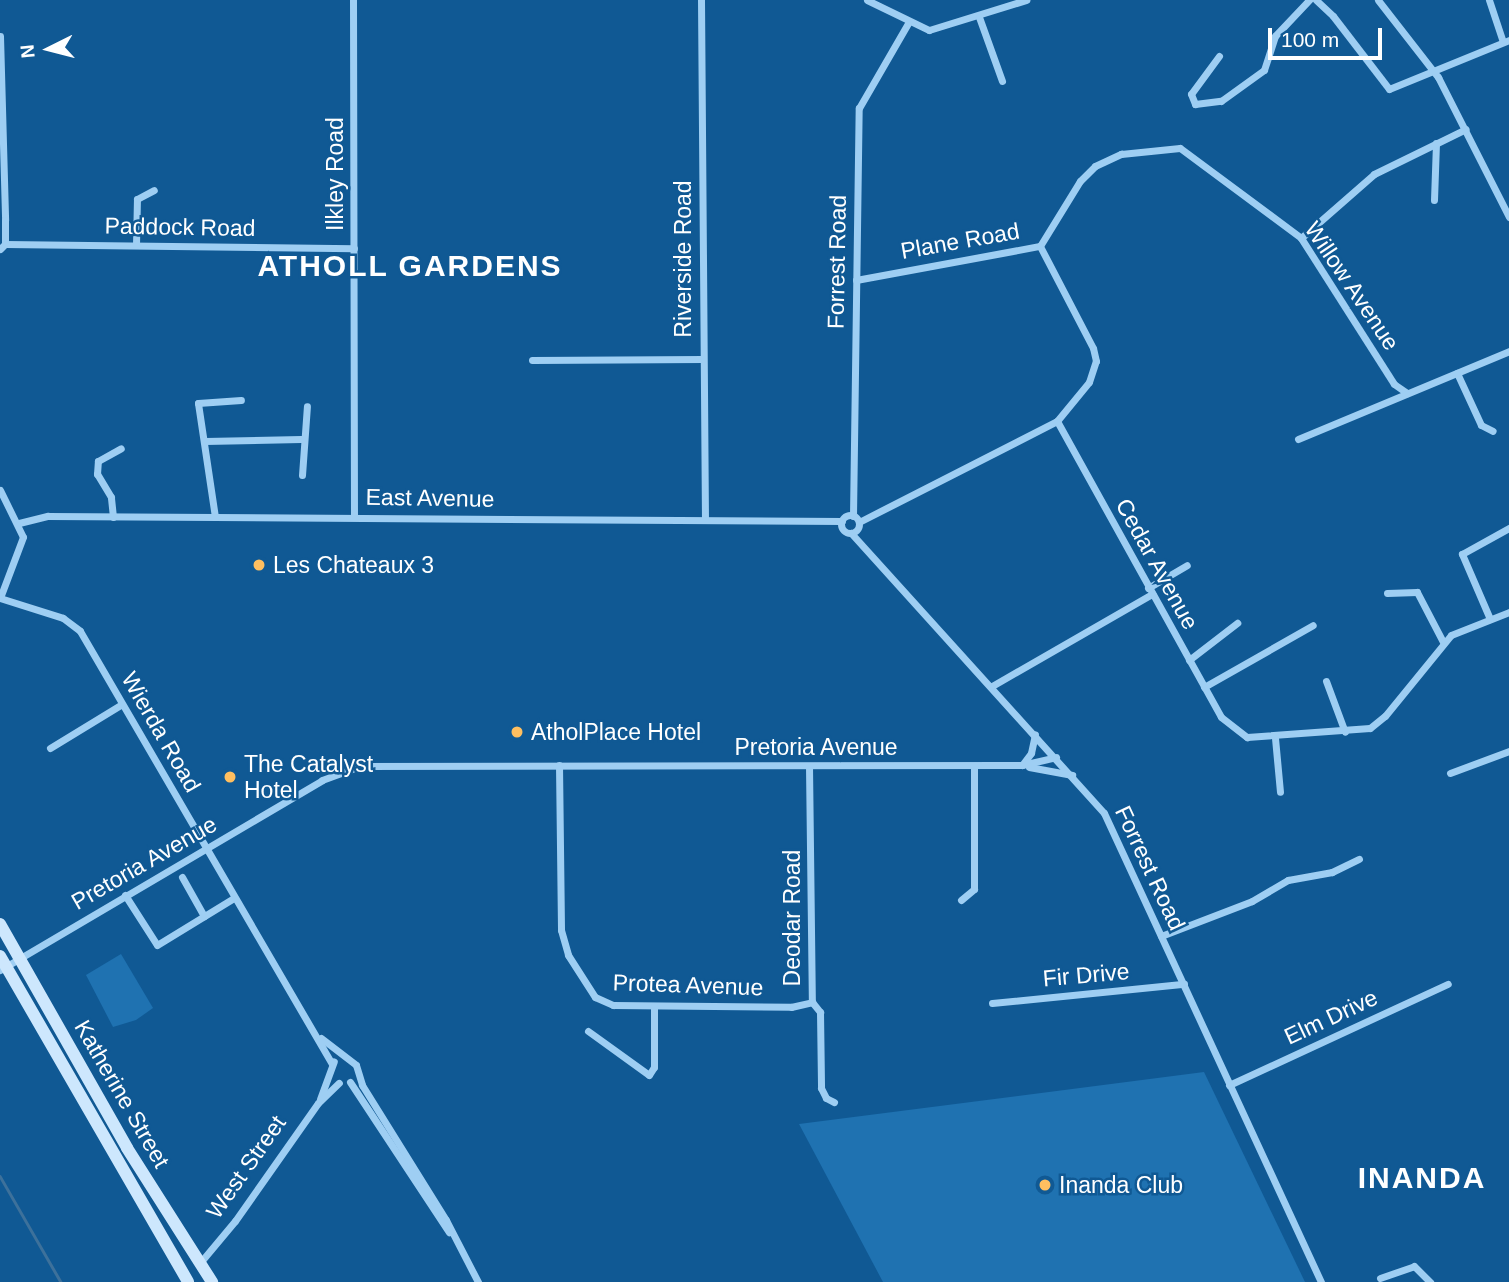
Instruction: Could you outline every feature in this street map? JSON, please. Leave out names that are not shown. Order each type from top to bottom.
[{"type":"main road","name":"Katherine Street","points":[[0,924],[204,1260],[206,1280]]},
{"type":"main road","name":"Katherine Street","points":[[0,944],[2,964],[186,1281]]},
{"type":"main road","points":[[20,958],[18,971],[169,1241],[186,1281]]},
{"type":"main road","name":"West Street","points":[[186,1281],[204,1260]]},
{"type":"street","name":"Ilkley Road","points":[[353,0],[354,516]]},
{"type":"street","name":"Riverside Road","points":[[701,0],[705,517]]},
{"type":"street","points":[[867,0],[908,23],[929,30],[979,17],[1026,0]]},
{"type":"street","points":[[1219,56],[1191,94],[1195,104],[1230,96],[1264,70],[1272,56],[1275,36],[1309,0]]},
{"type":"street","points":[[1316,0],[1333,16],[1379,78],[1391,89],[1506,41],[1489,0]]},
{"type":"street","points":[[1378,0],[1433,70],[1466,129],[1509,217]]},
{"type":"street","points":[[979,17],[1002,81]]},
{"type":"street","name":"Forrest Road","points":[[856,519],[859,108],[908,23]]},
{"type":"street","points":[[0,36],[2,246]]},
{"type":"street","points":[[1301,238],[1374,174],[1466,129]]},
{"type":"street","points":[[1434,200],[1436,143]]},
{"type":"street","name":"Willow Avenue","points":[[1110,157],[1173,147],[1188,151],[1301,238],[1394,384],[1407,393]]},
{"type":"street","name":"Plane Road","points":[[856,280],[1040,246],[1080,181],[1110,157]]},
{"type":"street","points":[[136,245],[137,199],[154,190]]},
{"type":"street","name":"Paddock Road","points":[[2,246],[354,248]]},
{"type":"street","points":[[842,521],[856,519],[1057,421],[1089,382],[1096,361],[1040,246]]},
{"type":"street","points":[[1298,439],[1509,351]]},
{"type":"street","points":[[532,360],[703,359]]},
{"type":"street","points":[[1458,373],[1481,425],[1493,431]]},
{"type":"street","points":[[215,517],[204,470],[205,441],[198,403],[241,400]]},
{"type":"street","points":[[302,475],[301,439],[307,406]]},
{"type":"street","name":"Cedar Avenue","points":[[1057,421],[1227,725],[1247,737],[1275,738]]},
{"type":"street","points":[[205,441],[301,439]]},
{"type":"street","points":[[113,517],[111,497],[97,474],[98,461],[121,448]]},
{"type":"street","points":[[0,490],[19,523],[23,541],[0,598]]},
{"type":"street","name":"East Avenue","points":[[19,523],[38,516],[705,517],[842,521]]},
{"type":"street","points":[[851,533],[856,519]]},
{"type":"street","name":"Forrest Road","points":[[842,521],[845,531],[851,533],[992,686],[1072,775],[1110,823],[1321,1282]]},
{"type":"street","points":[[1490,619],[1462,554],[1509,528]]},
{"type":"street","points":[[992,686],[1150,591],[1187,565]]},
{"type":"street","points":[[1387,593],[1417,593],[1443,642]]},
{"type":"street","name":"Wierda Road","points":[[0,598],[73,623],[234,898],[318,1035],[332,1068]]},
{"type":"street","points":[[1280,792],[1275,738],[1345,732],[1380,721],[1443,642],[1509,612]]},
{"type":"street","points":[[1189,660],[1237,623]]},
{"type":"street","points":[[1204,687],[1313,625]]},
{"type":"street","points":[[1326,681],[1345,732]]},
{"type":"street","points":[[50,748],[122,704]]},
{"type":"street","points":[[1035,734],[1031,753],[1022,765],[1072,775]]},
{"type":"street","points":[[1450,774],[1509,751]]},
{"type":"street","name":"Pretoria Avenue","points":[[2,964],[20,958],[345,769],[559,765],[974,766],[1022,765],[1056,757]]},
{"type":"street","name":"Protea Avenue","points":[[559,765],[559,915],[568,955],[589,991],[601,1001],[654,1006],[791,1007],[812,1002]]},
{"type":"street","name":"Deodar Road","points":[[809,766],[812,1002],[820,1012],[821,1088],[826,1098],[834,1102]]},
{"type":"street","points":[[961,900],[974,889],[974,766]]},
{"type":"street","points":[[1161,936],[1251,901],[1288,880],[1332,872],[1359,859]]},
{"type":"street","points":[[182,877],[204,916]]},
{"type":"street","points":[[125,895],[157,945],[234,898]]},
{"type":"street","name":"Fir Drive","points":[[992,1003],[1184,984]]},
{"type":"street","name":"Elm Drive","points":[[1229,1085],[1448,984]]},
{"type":"street","points":[[588,1031],[649,1075],[654,1067],[654,1006]]},
{"type":"street","name":"Wierda Road","points":[[318,1035],[342,1057]]},
{"type":"street","points":[[357,1074],[350,1082],[339,1083],[332,1068],[342,1057],[354,1061],[357,1074],[478,1282]]},
{"type":"street","name":"West Street","points":[[318,1103],[332,1068]]},
{"type":"street","points":[[350,1082],[404,1157]]},
{"type":"street","name":"West Street","points":[[204,1260],[318,1103],[339,1083]]},
{"type":"street","points":[[1380,1278],[1414,1266],[1430,1282]]},
{"type":"shaded area","points":[[121,954],[153,1008],[136,1020],[113,1027],[86,975]]},
{"type":"shaded area","name":"Inanda Club","points":[[1204,1072],[1305,1282],[883,1282],[799,1124]]},
{"type":"waterway","points":[[0,1176],[61,1282]]},
{"type":"place","name":"Les Chateaux 3","points":[[259,565]]},
{"type":"place","name":"AtholPlace Hotel","points":[[517,732]]},
{"type":"place","name":"The Catalyst Hotel","points":[[230,777]]},
{"type":"place","name":"Inanda Club","points":[[1045,1185]]},
{"type":"district","name":"ATHOLL GARDENS","points":[[410,266]]},
{"type":"district","name":"INANDA","points":[[1422,1178]]}]
